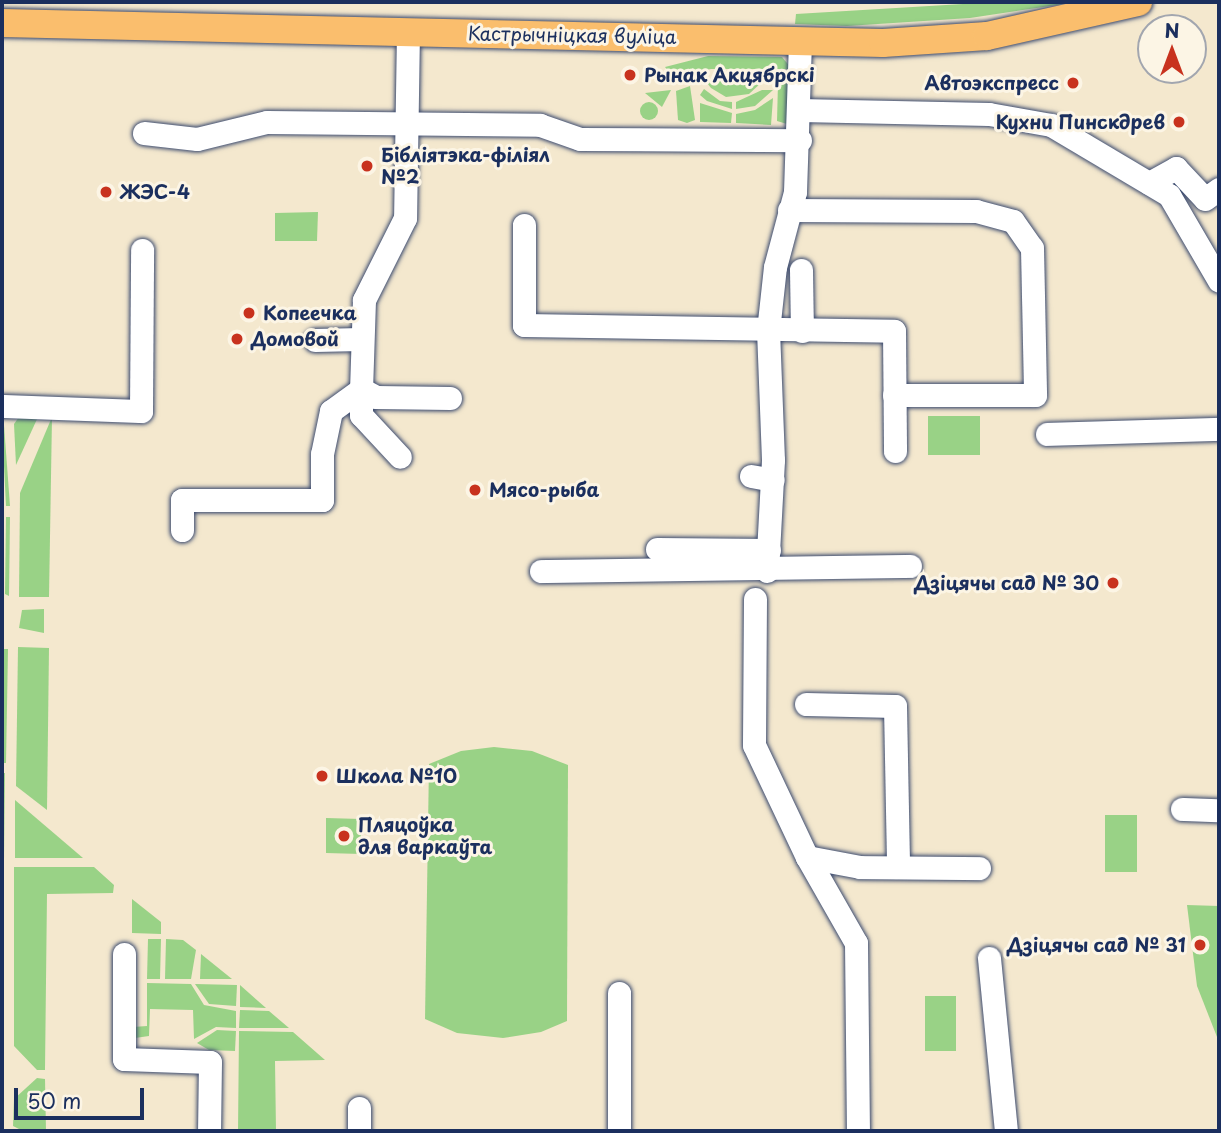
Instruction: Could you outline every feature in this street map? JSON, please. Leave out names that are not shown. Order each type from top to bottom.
[{"type":"main road","name":"Кастрычніцкая вуліца","points":[[2,23],[883,43],[987,36],[1139,2]]},
{"type":"lane","points":[[400,457],[362,415],[361,339],[364,300],[405,218],[409,123],[408,31]]},
{"type":"lane","points":[[768,560],[762,478],[768,331],[775,267],[795,192],[800,140],[800,41]]},
{"type":"lane","points":[[799,110],[989,114],[1051,125],[1169,195],[1219,281]]},
{"type":"lane","points":[[144,134],[197,139],[267,122],[409,123],[540,125],[580,139],[800,140]]},
{"type":"lane","points":[[1149,183],[1176,168],[1205,199],[1219,189]]},
{"type":"lane","points":[[789,209],[976,211],[1013,221],[1032,248],[1035,396],[894,395]]},
{"type":"lane","points":[[524,225],[524,326],[894,331],[895,451]]},
{"type":"lane","points":[[2,406],[141,411],[142,250]]},
{"type":"lane","points":[[801,270],[802,331]]},
{"type":"lane","points":[[315,340],[361,339]]},
{"type":"lane","points":[[361,388],[376,397],[450,397]]},
{"type":"lane","points":[[182,530],[182,500],[322,500],[322,454],[331,411],[361,388]]},
{"type":"lane","points":[[1047,434],[1219,429]]},
{"type":"lane","points":[[657,549],[768,560],[910,566]]},
{"type":"lane","points":[[541,571],[768,560]]},
{"type":"lane","points":[[755,599],[754,746],[807,857],[856,943],[858,1131]]},
{"type":"lane","points":[[806,704],[895,706],[898,867]]},
{"type":"lane","points":[[1182,809],[1219,810]]},
{"type":"lane","points":[[807,857],[860,867],[979,868]]},
{"type":"lane","points":[[124,954],[124,1059],[210,1062],[209,1131]]},
{"type":"lane","points":[[989,958],[1006,1131]]},
{"type":"lane","points":[[619,993],[619,1131]]},
{"type":"green space","points":[[996,2],[1077,2],[970,18],[847,26],[795,24],[796,14]]},
{"type":"green space","points":[[708,56],[782,57],[792,69],[711,69],[672,76],[665,67]]},
{"type":"green space","points":[[762,82],[749,94],[726,97],[707,83]]},
{"type":"green space","points":[[778,83],[794,84],[787,124],[777,121]]},
{"type":"green space","points":[[690,86],[695,120],[687,123],[678,120],[676,91]]},
{"type":"green space","points":[[704,89],[720,101],[732,102],[732,109],[707,101],[700,95]]},
{"type":"green space","points":[[671,90],[662,107],[645,93]]},
{"type":"green space","points":[[762,90],[773,90],[755,106],[736,109],[736,102]]},
{"type":"green space","points":[[773,98],[771,125],[736,123],[736,114],[755,110]]},
{"type":"green space","points":[[645,102],[653,102],[658,111],[656,118],[645,120],[640,115],[640,107]]},
{"type":"green space","points":[[700,103],[732,113],[731,123],[700,122]]},
{"type":"green space","points":[[318,212],[317,241],[275,241],[275,213]]},
{"type":"green space","points":[[928,416],[980,416],[980,455],[928,455]]},
{"type":"green space","points":[[19,417],[38,417],[16,465],[14,424]]},
{"type":"green space","points":[[52,417],[49,597],[19,597],[20,493]]},
{"type":"green space","points":[[4,425],[10,506],[6,506]]},
{"type":"green space","points":[[6,517],[10,517],[9,596],[5,594]]},
{"type":"green space","points":[[44,609],[44,633],[19,628],[22,610]]},
{"type":"green space","points":[[18,647],[49,648],[47,810],[16,786]]},
{"type":"green space","points":[[4,649],[8,649],[6,763],[2,763]]},
{"type":"green space","points":[[494,747],[532,751],[568,765],[567,1021],[541,1032],[503,1038],[457,1033],[425,1019],[429,764],[461,751]]},
{"type":"green space","points":[[2,773],[5,773],[4,860],[2,860]]},
{"type":"green space","points":[[15,800],[83,858],[15,858]]},
{"type":"green space","points":[[1105,815],[1137,815],[1137,872],[1105,872]]},
{"type":"green space","name":"Пляцоўка для варкаўта","points":[[326,818],[361,819],[361,854],[326,853]]},
{"type":"green space","points":[[14,867],[94,867],[114,885],[113,893],[47,894],[45,1070],[37,1070],[14,1046]]},
{"type":"green space","points":[[132,899],[161,922],[161,934],[132,933]]},
{"type":"green space","points":[[1187,905],[1219,906],[1219,1042],[1197,986]]},
{"type":"green space","points":[[148,939],[161,939],[160,979],[147,979]]},
{"type":"green space","points":[[166,939],[183,940],[196,950],[191,979],[165,979]]},
{"type":"green space","points":[[201,954],[232,979],[200,979]]},
{"type":"green space","points":[[147,983],[191,984],[204,1005],[236,1011],[236,1028],[216,1027],[194,1039],[193,1010],[150,1009],[149,1036],[135,1038],[133,1027],[147,1026]]},
{"type":"green space","points":[[195,984],[237,985],[236,1006],[209,1004]]},
{"type":"green space","points":[[240,985],[266,1008],[240,1007]]},
{"type":"green space","points":[[925,996],[956,996],[956,1051],[925,1051]]},
{"type":"green space","points":[[240,1010],[269,1011],[289,1028],[239,1028]]},
{"type":"green space","points":[[217,1030],[236,1031],[235,1051],[209,1050],[197,1043]]},
{"type":"green space","points":[[239,1031],[293,1032],[325,1060],[275,1061],[276,1131],[238,1131]]},
{"type":"green space","points":[[37,1078],[45,1079],[46,1131],[23,1131],[13,1126],[14,1099]]},
{"type":"place","name":"Рынак Акцябрскі","points":[[630,75]]},
{"type":"place","name":"Автоэкспресс","points":[[1073,83]]},
{"type":"place","name":"Кухни Пинскдрев","points":[[1179,122]]},
{"type":"place","name":"Бібліятэка-філіял №2","points":[[367,166]]},
{"type":"place","name":"ЖЭС-4","points":[[106,192]]},
{"type":"place","name":"Копеечка","points":[[249,313]]},
{"type":"place","name":"Домовой","points":[[237,339]]},
{"type":"place","name":"Мясо-рыба","points":[[475,490]]},
{"type":"place","name":"Дзіцячы сад № 30","points":[[1113,583]]},
{"type":"place","name":"Школа №10","points":[[322,776]]},
{"type":"place","name":"Пляцоўка для варкаўта","points":[[344,836]]},
{"type":"place","name":"Дзіцячы сад № 31","points":[[1200,945]]}]
